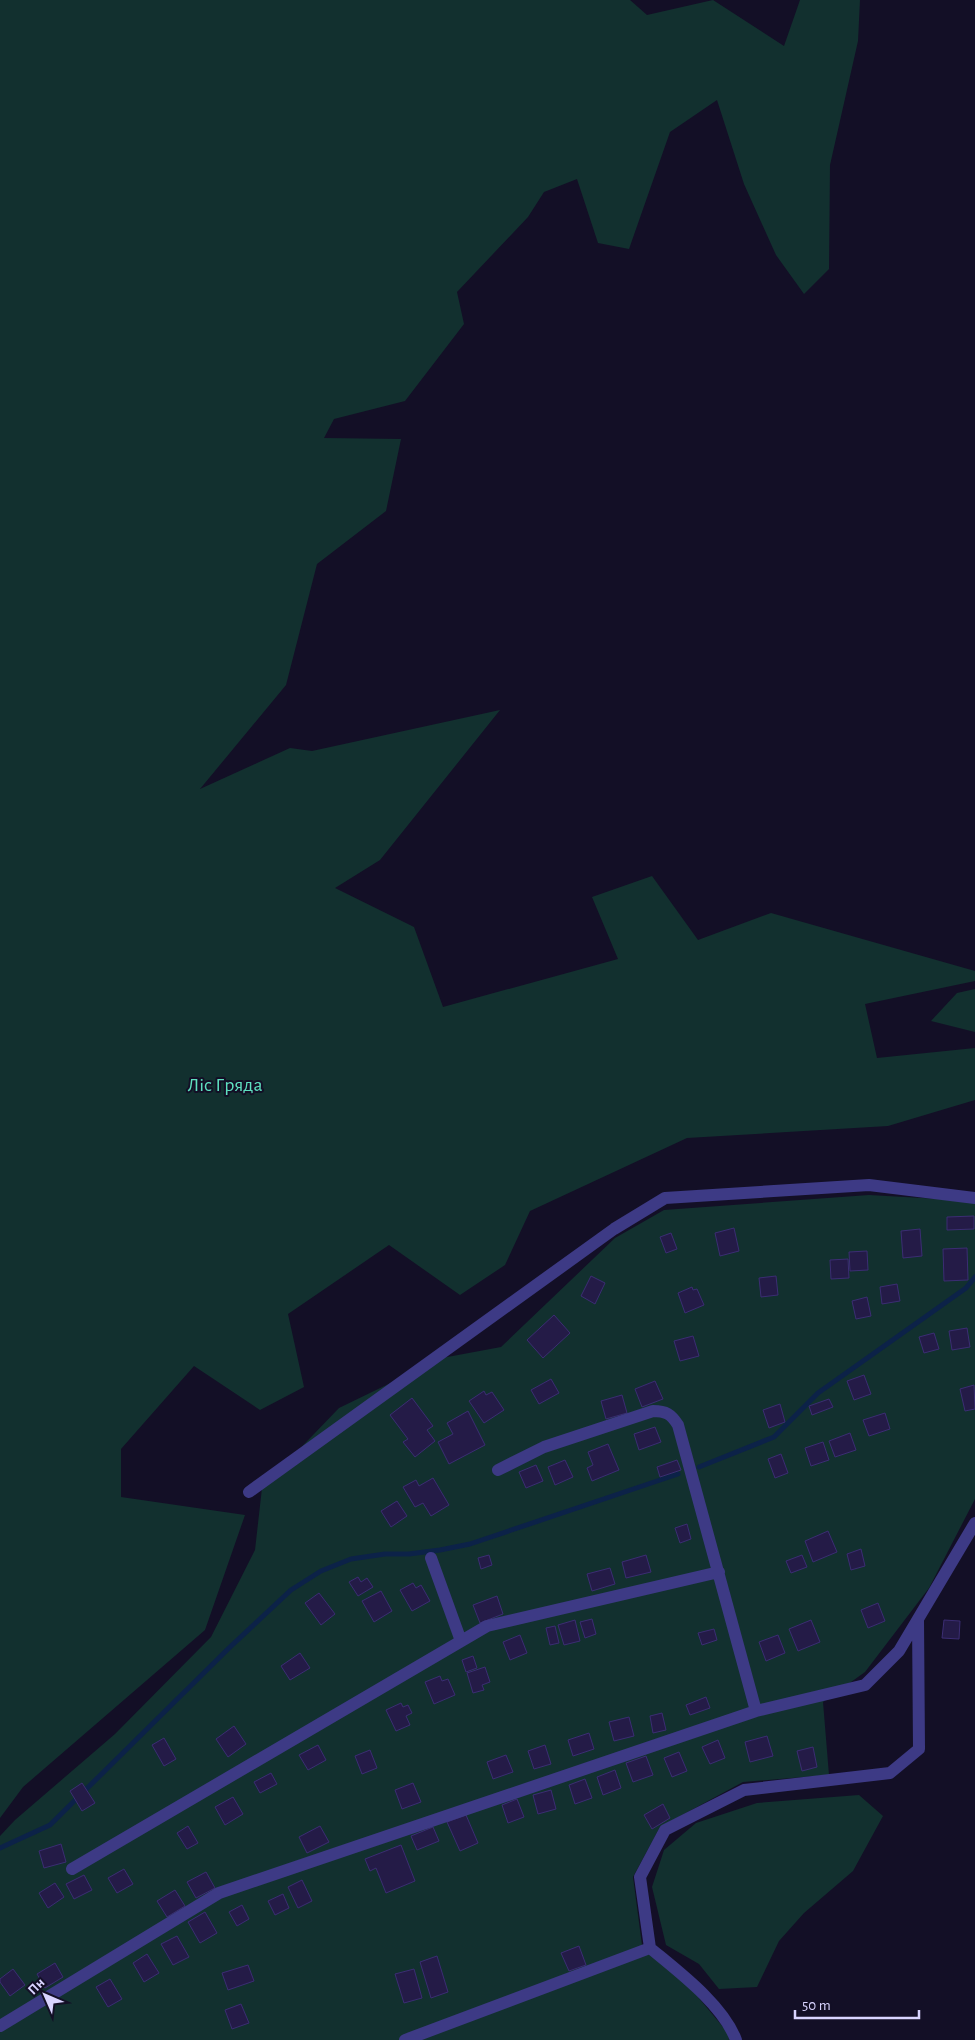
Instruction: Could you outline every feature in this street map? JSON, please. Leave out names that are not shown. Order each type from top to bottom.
[{"type":"street","points":[[249,1492],[614,1229],[665,1198],[869,1185],[975,1198]]},
{"type":"street","points":[[498,1470],[544,1447],[653,1411],[663,1411],[672,1416],[678,1425],[756,1711]]},
{"type":"street","points":[[0,2026],[218,1893],[756,1711],[865,1685],[899,1651],[975,1523]]},
{"type":"street","points":[[431,1558],[461,1641]]},
{"type":"street","points":[[72,1868],[487,1626],[718,1572]]},
{"type":"street","points":[[736,2040],[731,2027],[697,1987],[650,1948],[640,1877],[665,1830],[744,1790],[890,1774],[919,1749],[918,1619]]},
{"type":"street","points":[[405,2040],[650,1948]]},
{"type":"green space","name":"Ліс Гряда","points":[[0,0],[630,0],[647,15],[713,0],[784,46],[800,0],[860,0],[858,41],[830,165],[829,269],[804,294],[776,255],[744,184],[717,100],[670,132],[629,249],[598,243],[577,179],[544,192],[528,217],[457,292],[464,324],[405,401],[334,419],[324,438],[401,439],[386,511],[317,564],[286,685],[200,789],[290,748],[312,751],[500,710],[380,860],[335,888],[414,927],[443,1007],[618,959],[592,897],[652,876],[698,940],[771,913],[975,971],[975,981],[865,1004],[877,1058],[975,1048],[975,1100],[888,1126],[687,1138],[530,1211],[505,1265],[460,1295],[389,1245],[288,1314],[304,1387],[260,1410],[194,1366],[121,1449],[121,1497],[245,1515],[205,1630],[23,1787],[0,1818]]},
{"type":"green space","points":[[975,989],[975,1032],[931,1021],[957,993]]},
{"type":"green space","points":[[869,1195],[975,1201],[975,1499],[929,1588],[865,1672],[823,1702],[829,1775],[743,1782],[660,1827],[633,1877],[642,1945],[693,1991],[728,2033],[729,2040],[0,2040],[0,1836],[15,1820],[115,1734],[211,1637],[255,1550],[262,1488],[339,1408],[442,1358],[501,1347],[615,1238],[664,1210]]},
{"type":"green space","points":[[859,1795],[883,1816],[853,1871],[804,1913],[779,1941],[757,1987],[719,1989],[699,1964],[666,1945],[652,1887],[664,1850],[696,1823],[757,1803]]},
{"type":"building","points":[[974,1216],[974,1229],[947,1230],[947,1217]]},
{"type":"building","points":[[734,1228],[739,1251],[720,1256],[715,1233]]},
{"type":"building","points":[[920,1229],[922,1256],[903,1258],[901,1231]]},
{"type":"building","points":[[671,1233],[677,1249],[666,1253],[660,1237]]},
{"type":"building","points":[[967,1248],[968,1280],[944,1281],[943,1249]]},
{"type":"building","points":[[867,1251],[868,1270],[850,1271],[849,1252]]},
{"type":"building","points":[[848,1259],[849,1278],[831,1279],[830,1260]]},
{"type":"building","points":[[591,1276],[605,1283],[595,1304],[581,1296]]},
{"type":"building","points":[[776,1276],[778,1295],[761,1297],[759,1278]]},
{"type":"building","points":[[897,1284],[900,1301],[882,1304],[880,1287]]},
{"type":"building","points":[[692,1287],[693,1290],[697,1289],[704,1305],[685,1313],[678,1293]]},
{"type":"building","points":[[867,1297],[871,1316],[856,1319],[852,1301]]},
{"type":"building","points":[[554,1315],[570,1333],[543,1358],[527,1340]]},
{"type":"building","points":[[967,1328],[970,1347],[952,1350],[949,1331]]},
{"type":"building","points":[[934,1333],[939,1349],[924,1353],[919,1337]]},
{"type":"building","points":[[693,1336],[699,1356],[680,1361],[674,1341]]},
{"type":"building","points":[[864,1375],[871,1394],[854,1400],[847,1381]]},
{"type":"building","points":[[551,1379],[559,1393],[539,1404],[531,1390]]},
{"type":"building","points":[[655,1381],[663,1399],[642,1407],[635,1389]]},
{"type":"building","points":[[974,1385],[975,1409],[965,1411],[960,1389]]},
{"type":"building","points":[[484,1391],[486,1395],[492,1392],[504,1410],[484,1423],[469,1401]]},
{"type":"building","points":[[622,1395],[627,1413],[606,1419],[601,1401]]},
{"type":"building","points":[[412,1398],[433,1426],[427,1430],[435,1441],[415,1457],[403,1442],[408,1439],[390,1415]]},
{"type":"building","points":[[829,1399],[833,1407],[812,1415],[809,1406]]},
{"type":"building","points":[[780,1404],[785,1422],[769,1428],[763,1410]]},
{"type":"building","points":[[468,1411],[485,1445],[449,1464],[438,1442],[453,1434],[447,1423]]},
{"type":"building","points":[[885,1413],[890,1429],[869,1436],[863,1420]]},
{"type":"building","points":[[655,1427],[661,1442],[639,1450],[634,1434]]},
{"type":"building","points":[[850,1433],[856,1450],[835,1457],[829,1441]]},
{"type":"building","points":[[823,1442],[829,1460],[811,1466],[805,1448]]},
{"type":"building","points":[[608,1444],[619,1470],[592,1481],[587,1468],[593,1465],[588,1452]]},
{"type":"building","points":[[781,1454],[788,1473],[775,1478],[768,1459]]},
{"type":"building","points":[[565,1460],[573,1477],[555,1485],[548,1467]]},
{"type":"building","points":[[677,1460],[681,1470],[660,1477],[657,1467]]},
{"type":"building","points":[[536,1465],[543,1481],[526,1488],[519,1472]]},
{"type":"building","points":[[433,1478],[449,1505],[431,1516],[423,1503],[415,1507],[403,1487],[416,1480],[419,1486]]},
{"type":"building","points":[[397,1501],[407,1516],[391,1527],[381,1511]]},
{"type":"building","points":[[687,1524],[691,1539],[680,1543],[675,1528]]},
{"type":"building","points":[[828,1531],[837,1552],[813,1562],[805,1541]]},
{"type":"building","points":[[861,1549],[865,1566],[851,1570],[847,1554]]},
{"type":"building","points":[[489,1555],[492,1565],[481,1569],[478,1558]]},
{"type":"building","points":[[646,1555],[651,1572],[626,1578],[622,1562]]},
{"type":"building","points":[[802,1555],[807,1567],[791,1573],[786,1561]]},
{"type":"building","points":[[610,1568],[615,1584],[592,1591],[587,1574]]},
{"type":"building","points":[[358,1577],[361,1582],[367,1578],[373,1587],[358,1596],[349,1582]]},
{"type":"building","points":[[413,1583],[416,1588],[421,1585],[430,1601],[412,1611],[400,1590]]},
{"type":"building","points":[[381,1591],[392,1611],[374,1622],[362,1601]]},
{"type":"building","points":[[319,1593],[335,1614],[321,1625],[305,1603]]},
{"type":"building","points":[[497,1596],[503,1614],[480,1623],[473,1605]]},
{"type":"building","points":[[878,1603],[885,1621],[868,1628],[861,1610]]},
{"type":"building","points":[[592,1619],[596,1634],[585,1638],[580,1622]]},
{"type":"building","points":[[575,1620],[580,1641],[564,1645],[558,1625]]},
{"type":"building","points":[[811,1620],[820,1642],[798,1651],[789,1629]]},
{"type":"building","points":[[944,1620],[960,1621],[959,1639],[942,1638]]},
{"type":"building","points":[[555,1626],[559,1643],[550,1645],[546,1628]]},
{"type":"building","points":[[714,1629],[717,1640],[702,1645],[698,1633]]},
{"type":"building","points":[[520,1635],[527,1653],[510,1660],[503,1642]]},
{"type":"building","points":[[778,1635],[785,1653],[766,1661],[759,1642]]},
{"type":"building","points":[[300,1653],[310,1668],[290,1680],[281,1666]]},
{"type":"building","points":[[473,1656],[477,1668],[466,1672],[462,1660]]},
{"type":"building","points":[[485,1667],[490,1682],[482,1685],[484,1690],[473,1693],[467,1673]]},
{"type":"building","points":[[440,1676],[442,1681],[448,1679],[455,1695],[434,1704],[425,1682]]},
{"type":"building","points":[[706,1697],[710,1708],[690,1715],[686,1705]]},
{"type":"building","points":[[401,1703],[403,1707],[408,1705],[412,1713],[406,1716],[410,1725],[396,1731],[386,1710]]},
{"type":"building","points":[[662,1713],[666,1730],[653,1733],[650,1716]]},
{"type":"building","points":[[629,1717],[634,1736],[614,1741],[609,1722]]},
{"type":"building","points":[[234,1726],[246,1744],[228,1757],[216,1739]]},
{"type":"building","points":[[589,1733],[594,1749],[573,1756],[568,1740]]},
{"type":"building","points":[[767,1736],[773,1756],[750,1762],[745,1742]]},
{"type":"building","points":[[164,1738],[176,1759],[164,1766],[152,1745]]},
{"type":"building","points":[[718,1740],[725,1758],[710,1764],[702,1747]]},
{"type":"building","points":[[318,1745],[326,1760],[308,1770],[299,1755]]},
{"type":"building","points":[[545,1745],[551,1764],[534,1769],[528,1751]]},
{"type":"building","points":[[813,1747],[817,1767],[802,1771],[797,1751]]},
{"type":"building","points":[[370,1750],[377,1768],[362,1774],[355,1756]]},
{"type":"building","points":[[679,1752],[687,1771],[672,1777],[664,1758]]},
{"type":"building","points":[[506,1755],[513,1772],[493,1779],[487,1762]]},
{"type":"building","points":[[646,1756],[653,1775],[633,1782],[626,1763]]},
{"type":"building","points":[[615,1770],[621,1788],[603,1795],[597,1777]]},
{"type":"building","points":[[271,1773],[277,1784],[260,1793],[254,1782]]},
{"type":"building","points":[[585,1779],[592,1798],[575,1804],[569,1785]]},
{"type":"building","points":[[82,1783],[95,1803],[82,1811],[70,1791]]},
{"type":"building","points":[[413,1783],[421,1802],[402,1809],[395,1790]]},
{"type":"building","points":[[551,1790],[556,1809],[538,1814],[533,1795]]},
{"type":"building","points":[[233,1797],[243,1814],[225,1825],[215,1807]]},
{"type":"building","points":[[517,1799],[524,1817],[508,1823],[502,1805]]},
{"type":"building","points":[[663,1804],[670,1818],[652,1829],[644,1815]]},
{"type":"building","points":[[466,1815],[478,1843],[460,1851],[447,1822]]},
{"type":"building","points":[[188,1826],[198,1843],[187,1849],[177,1833]]},
{"type":"building","points":[[320,1826],[329,1842],[307,1853],[299,1837]]},
{"type":"building","points":[[433,1827],[439,1841],[417,1850],[411,1836]]},
{"type":"building","points":[[61,1844],[66,1862],[44,1868],[39,1851]]},
{"type":"building","points":[[401,1845],[415,1881],[386,1893],[376,1868],[370,1871],[365,1859]]},
{"type":"building","points":[[124,1869],[133,1884],[117,1893],[108,1878]]},
{"type":"building","points":[[206,1872],[215,1888],[196,1898],[187,1882]]},
{"type":"building","points":[[84,1875],[92,1890],[74,1899],[66,1884]]},
{"type":"building","points":[[302,1880],[312,1901],[298,1908],[288,1887]]},
{"type":"building","points":[[55,1883],[64,1897],[48,1908],[39,1893]]},
{"type":"building","points":[[175,1890],[185,1906],[167,1917],[157,1901]]},
{"type":"building","points":[[283,1894],[289,1908],[275,1915],[268,1901]]},
{"type":"building","points":[[242,1905],[249,1919],[237,1926],[229,1912]]},
{"type":"building","points":[[205,1912],[217,1933],[200,1943],[188,1922]]},
{"type":"building","points":[[177,1936],[189,1957],[173,1965],[161,1944]]},
{"type":"building","points":[[579,1946],[586,1965],[569,1971],[561,1953]]},
{"type":"building","points":[[147,1954],[159,1973],[144,1982],[133,1963]]},
{"type":"building","points":[[437,1956],[448,1992],[431,1998],[420,1962]]},
{"type":"building","points":[[55,1963],[63,1977],[45,1988],[37,1974]]},
{"type":"building","points":[[248,1965],[254,1981],[228,1990],[222,1973]]},
{"type":"building","points":[[13,1969],[25,1985],[10,1996],[0,1982],[0,1979]]},
{"type":"building","points":[[414,1969],[422,1998],[404,2003],[395,1974]]},
{"type":"building","points":[[110,1979],[122,1999],[108,2007],[96,1987]]},
{"type":"building","points":[[241,2004],[249,2023],[232,2029],[225,2010]]},
{"type":"waterway","points":[[699,1467],[774,1437],[818,1393],[966,1288],[975,1277]]},
{"type":"waterway","points":[[0,1848],[50,1825],[229,1648],[291,1590],[321,1571],[351,1559],[385,1554],[409,1554],[470,1544],[678,1474]]}]
